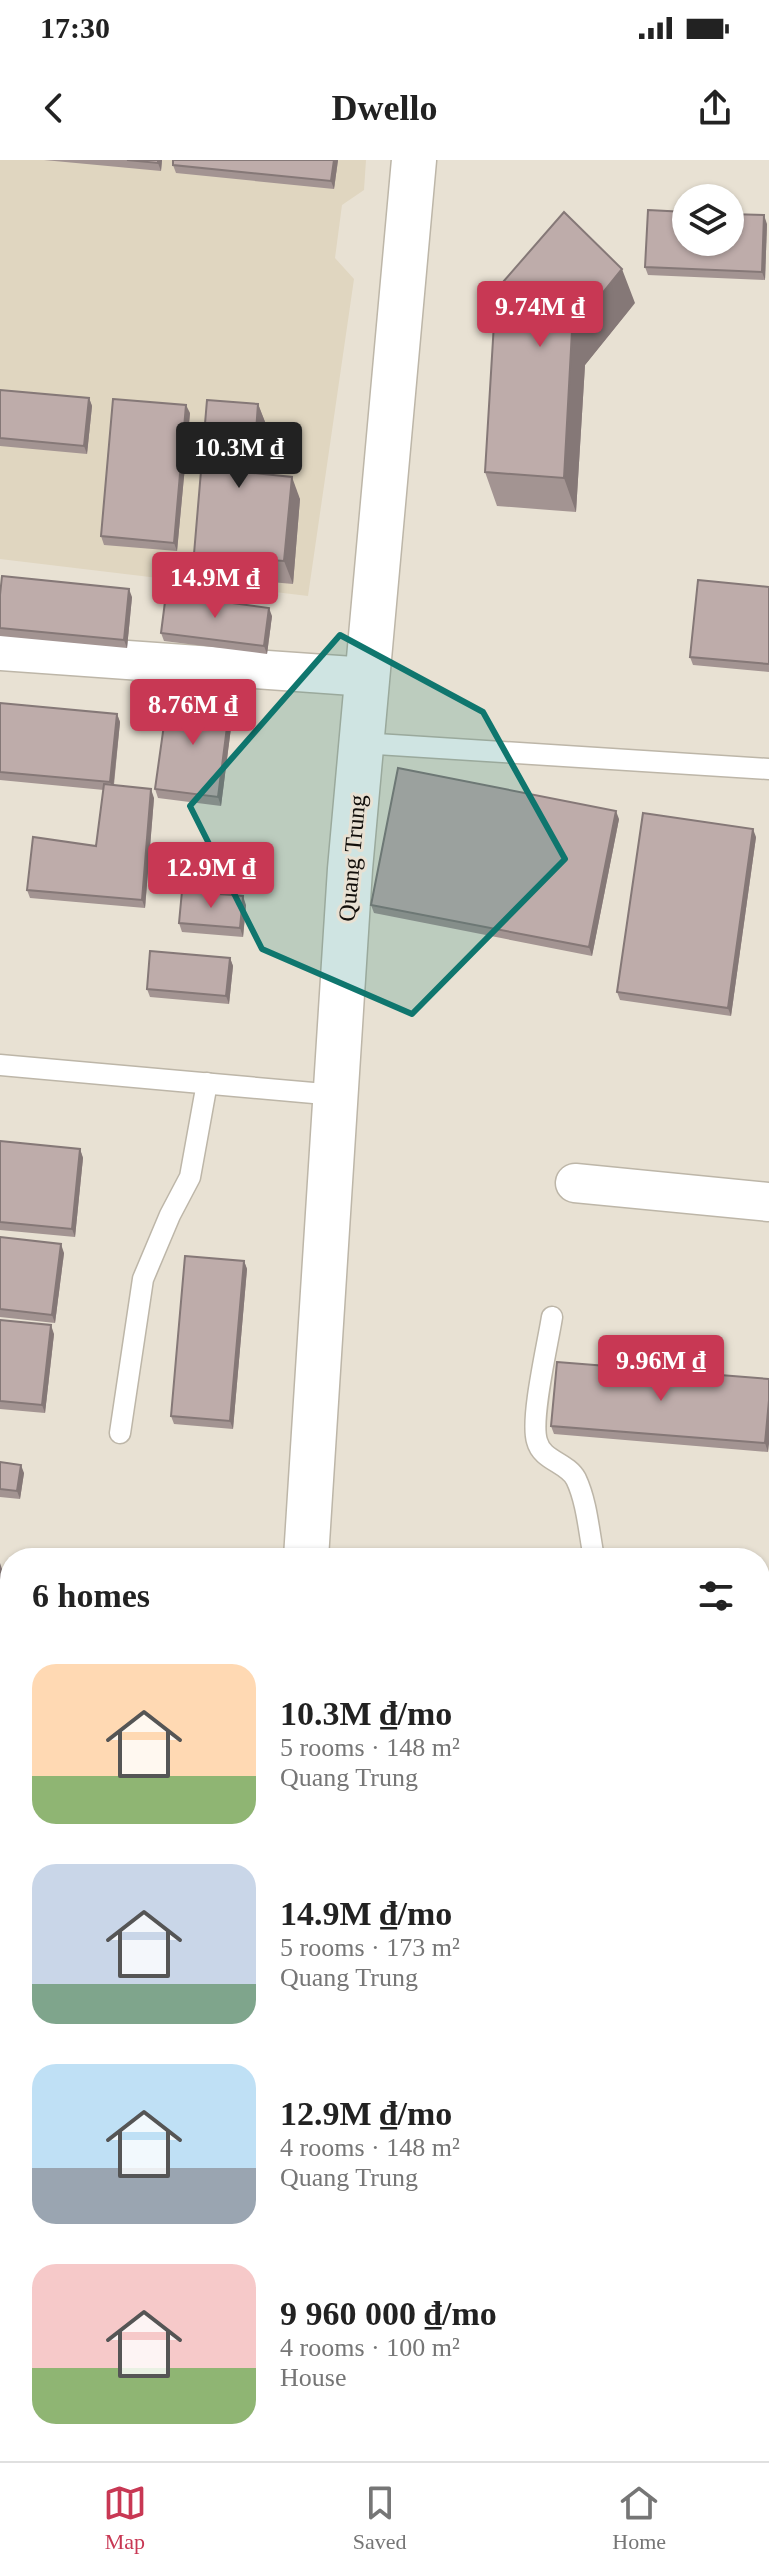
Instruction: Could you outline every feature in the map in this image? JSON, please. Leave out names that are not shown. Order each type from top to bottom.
[{"type":"street","name":"Quang Trung","points":[[307,1548],[350,869],[414,160]]},
{"type":"street","points":[[0,651],[367,677]]},
{"type":"street","points":[[575,1183],[769,1202]]},
{"type":"lane","points":[[361,743],[769,769]]},
{"type":"lane","points":[[0,1065],[336,1095]]},
{"type":"lane","points":[[120,1433],[143,1279],[190,1177],[207,1083]]},
{"type":"lane","points":[[552,1317],[536,1415],[537,1441],[547,1456],[575,1478],[592,1548]]},
{"type":"highlighted area","points":[[340,635],[483,712],[565,859],[412,1014],[262,949],[190,806]]},
{"type":"shaded area","points":[[0,160],[366,160],[364,190],[342,205],[335,258],[354,279],[308,596],[0,559]]},
{"type":"building","points":[[127,160],[158,160],[158,163]]},
{"type":"building","points":[[173,160],[334,160],[331,181],[173,165]]},
{"type":"building","points":[[648,210],[672,211],[672,256],[744,256],[744,214],[764,215],[762,272],[645,267]]},
{"type":"building","points":[[564,212],[622,269],[572,331],[564,478],[485,472],[496,290]]},
{"type":"building","points":[[0,390],[89,398],[84,446],[0,438]]},
{"type":"building","points":[[113,399],[186,405],[174,543],[101,536]]},
{"type":"building","points":[[207,400],[258,404],[253,473],[292,477],[284,561],[194,554]]},
{"type":"building","points":[[2,576],[129,589],[124,640],[0,628]]},
{"type":"building","points":[[698,580],[769,587],[769,664],[690,657]]},
{"type":"building","points":[[166,594],[269,608],[264,646],[161,633]]},
{"type":"building","points":[[168,696],[230,704],[218,797],[155,789]]},
{"type":"building","points":[[0,703],[117,714],[110,782],[0,772]]},
{"type":"building","points":[[398,768],[616,811],[589,947],[371,905]]},
{"type":"building","points":[[104,784],[151,789],[142,900],[27,890],[33,837],[96,846]]},
{"type":"building","points":[[643,813],[753,829],[728,1008],[617,992]]},
{"type":"building","points":[[182,891],[243,896],[240,928],[179,923]]},
{"type":"building","points":[[150,951],[230,958],[226,996],[147,989]]},
{"type":"building","points":[[0,1141],[80,1149],[72,1229],[0,1222]]},
{"type":"building","points":[[0,1237],[61,1244],[52,1315],[0,1309]]},
{"type":"building","points":[[185,1256],[244,1261],[230,1421],[171,1416]]},
{"type":"building","points":[[0,1320],[51,1325],[42,1405],[0,1401]]},
{"type":"building","points":[[557,1362],[769,1379],[765,1443],[551,1426]]},
{"type":"building","points":[[0,1462],[21,1465],[17,1491],[0,1489]]}]
